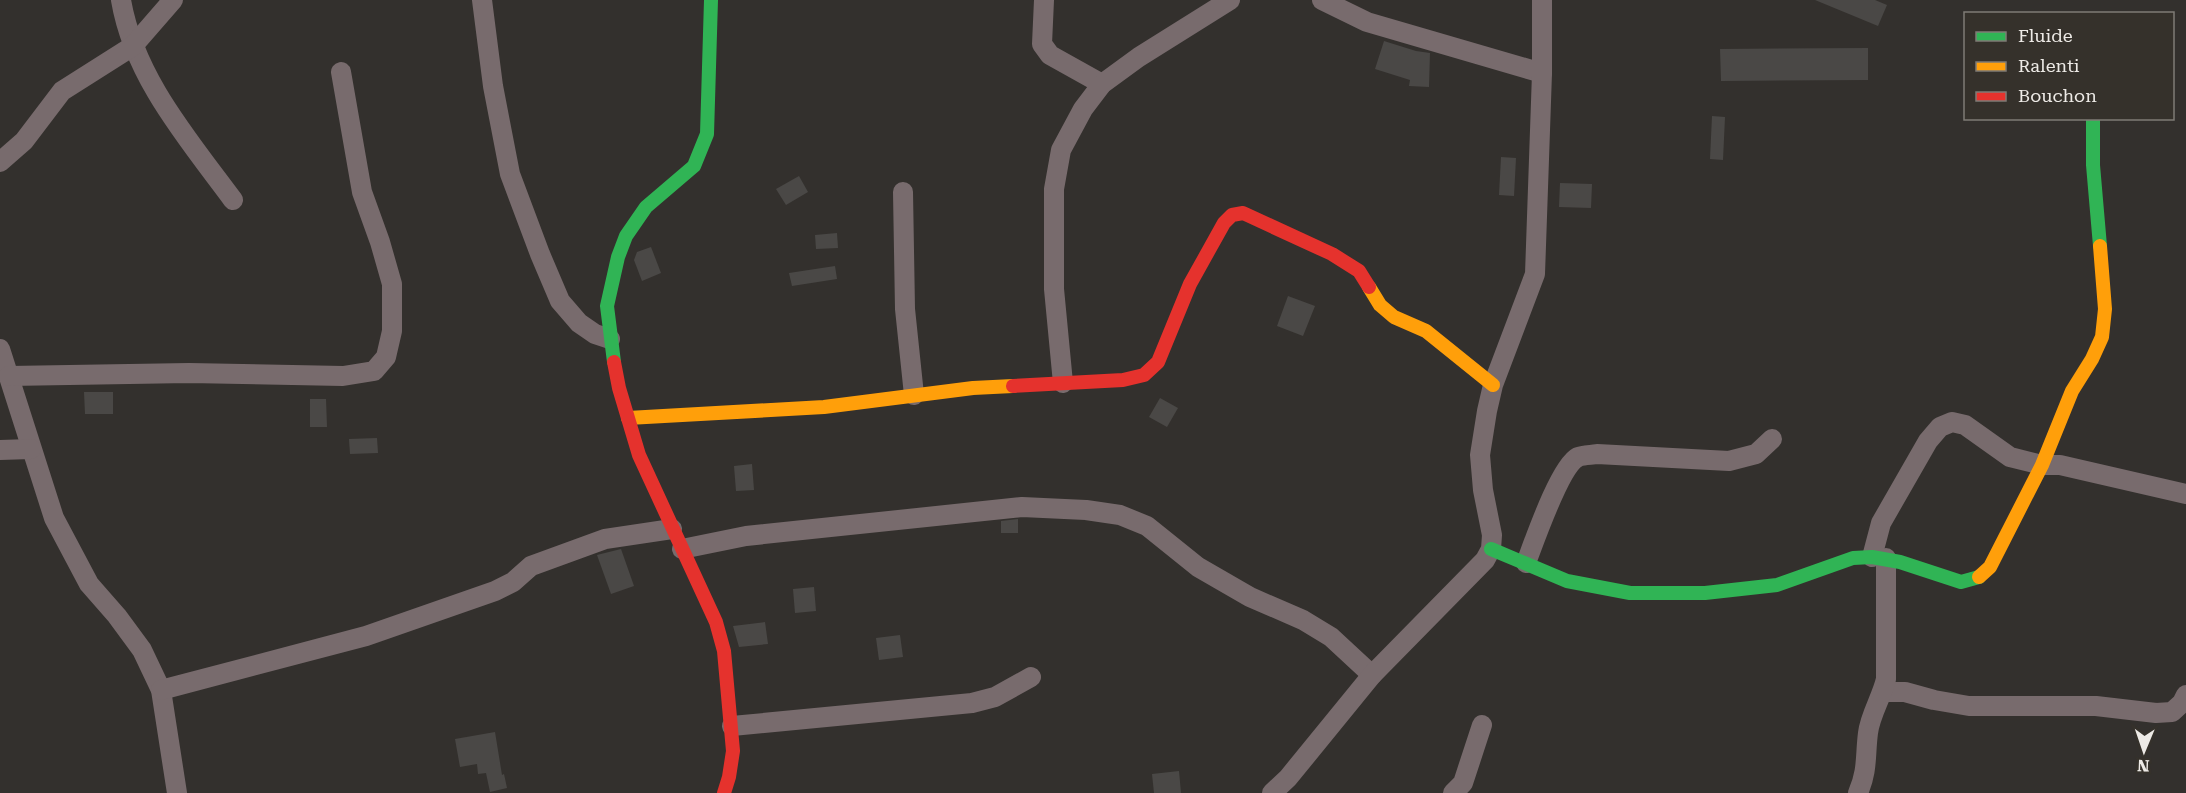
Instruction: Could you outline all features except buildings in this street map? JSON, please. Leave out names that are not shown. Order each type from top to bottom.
[{"type":"street","points":[[121,0],[128,34],[150,80],[177,124],[233,200]]},
{"type":"street","points":[[0,162],[24,141],[62,91],[133,46],[174,0]]},
{"type":"street","points":[[482,0],[493,86],[510,174],[560,301],[579,323],[595,334],[610,339]]},
{"type":"street","points":[[711,0],[707,134],[694,166],[646,207],[626,236],[618,257],[607,306],[610,339],[619,388],[639,455],[716,622],[722,642],[732,726],[732,760],[724,793]]},
{"type":"street","points":[[1044,0],[1042,44],[1050,55],[1102,84]]},
{"type":"street","points":[[1063,383],[1054,289],[1054,189],[1061,150],[1083,109],[1102,84],[1139,57],[1230,0]]},
{"type":"street","points":[[1322,0],[1367,22],[1542,73]]},
{"type":"street","points":[[1272,793],[1288,778],[1372,675],[1485,560],[1491,549],[1492,535],[1483,490],[1480,455],[1493,385],[1535,274],[1542,73],[1542,0]]},
{"type":"street","points":[[9,376],[189,373],[343,376],[374,371],[386,357],[392,331],[392,284],[362,192],[341,72]]},
{"type":"street","points":[[1491,549],[1567,581],[1630,593],[1705,593],[1777,585],[1853,558],[1879,557],[1960,582],[1976,579],[1990,567],[2042,465],[2072,391],[2103,337],[2105,309],[2093,165],[2093,120]]},
{"type":"street","points":[[903,192],[905,309],[914,395]]},
{"type":"street","points":[[628,418],[824,407],[973,388],[1123,380],[1144,375],[1158,362],[1190,284],[1224,222],[1230,216],[1243,213],[1332,254],[1359,272],[1380,305],[1394,317],[1425,331],[1493,385]]},
{"type":"street","points":[[0,349],[54,518],[89,584],[117,616],[142,651],[161,690],[177,793]]},
{"type":"street","points":[[1858,793],[1864,779],[1868,755],[1868,731],[1886,679],[1887,660],[1879,557],[1881,523],[1928,441],[1941,427],[1953,422],[1965,425],[2010,456],[2042,465],[2060,465],[2186,495]]},
{"type":"street","points":[[1526,563],[1555,491],[1568,466],[1578,457],[1597,454],[1729,461],[1756,454],[1773,439]]},
{"type":"street","points":[[0,450],[32,449]]},
{"type":"street","points":[[682,549],[746,536],[1022,507],[1086,510],[1120,515],[1147,526],[1198,567],[1250,597],[1303,620],[1331,637],[1372,675]]},
{"type":"street","points":[[161,690],[366,636],[495,591],[513,582],[531,566],[605,539],[672,529]]},
{"type":"street","points":[[732,726],[972,703],[995,697],[1031,677]]},
{"type":"street","points":[[1883,692],[1905,692],[1969,706],[2096,706],[2156,713],[2172,712],[2182,703],[2186,694]]},
{"type":"street","points":[[1454,793],[1463,783],[1482,725]]},
{"type":"traffic: fast","points":[[614,362],[607,306],[618,257],[626,236],[646,207],[694,166],[707,134],[711,0]]},
{"type":"traffic: fast","points":[[2093,120],[2093,165],[2100,246]]},
{"type":"traffic: fast","points":[[1491,549],[1567,581],[1630,593],[1705,593],[1777,585],[1853,558],[1872,557],[1900,562],[1961,582],[1979,577]]},
{"type":"traffic: slow","points":[[1979,577],[1990,567],[2042,465],[2072,391],[2092,359],[2102,337],[2105,309],[2100,246]]},
{"type":"traffic: slow","points":[[1369,287],[1380,305],[1394,317],[1426,331],[1493,385]]},
{"type":"traffic: slow","points":[[628,418],[824,407],[973,388],[1013,386]]},
{"type":"traffic: jam","points":[[1013,386],[1123,380],[1144,375],[1158,362],[1190,284],[1224,223],[1232,215],[1243,213],[1332,254],[1359,271],[1369,287]]},
{"type":"traffic: jam","points":[[614,362],[619,388],[639,455],[716,622],[724,651],[733,751],[724,793]]}]
